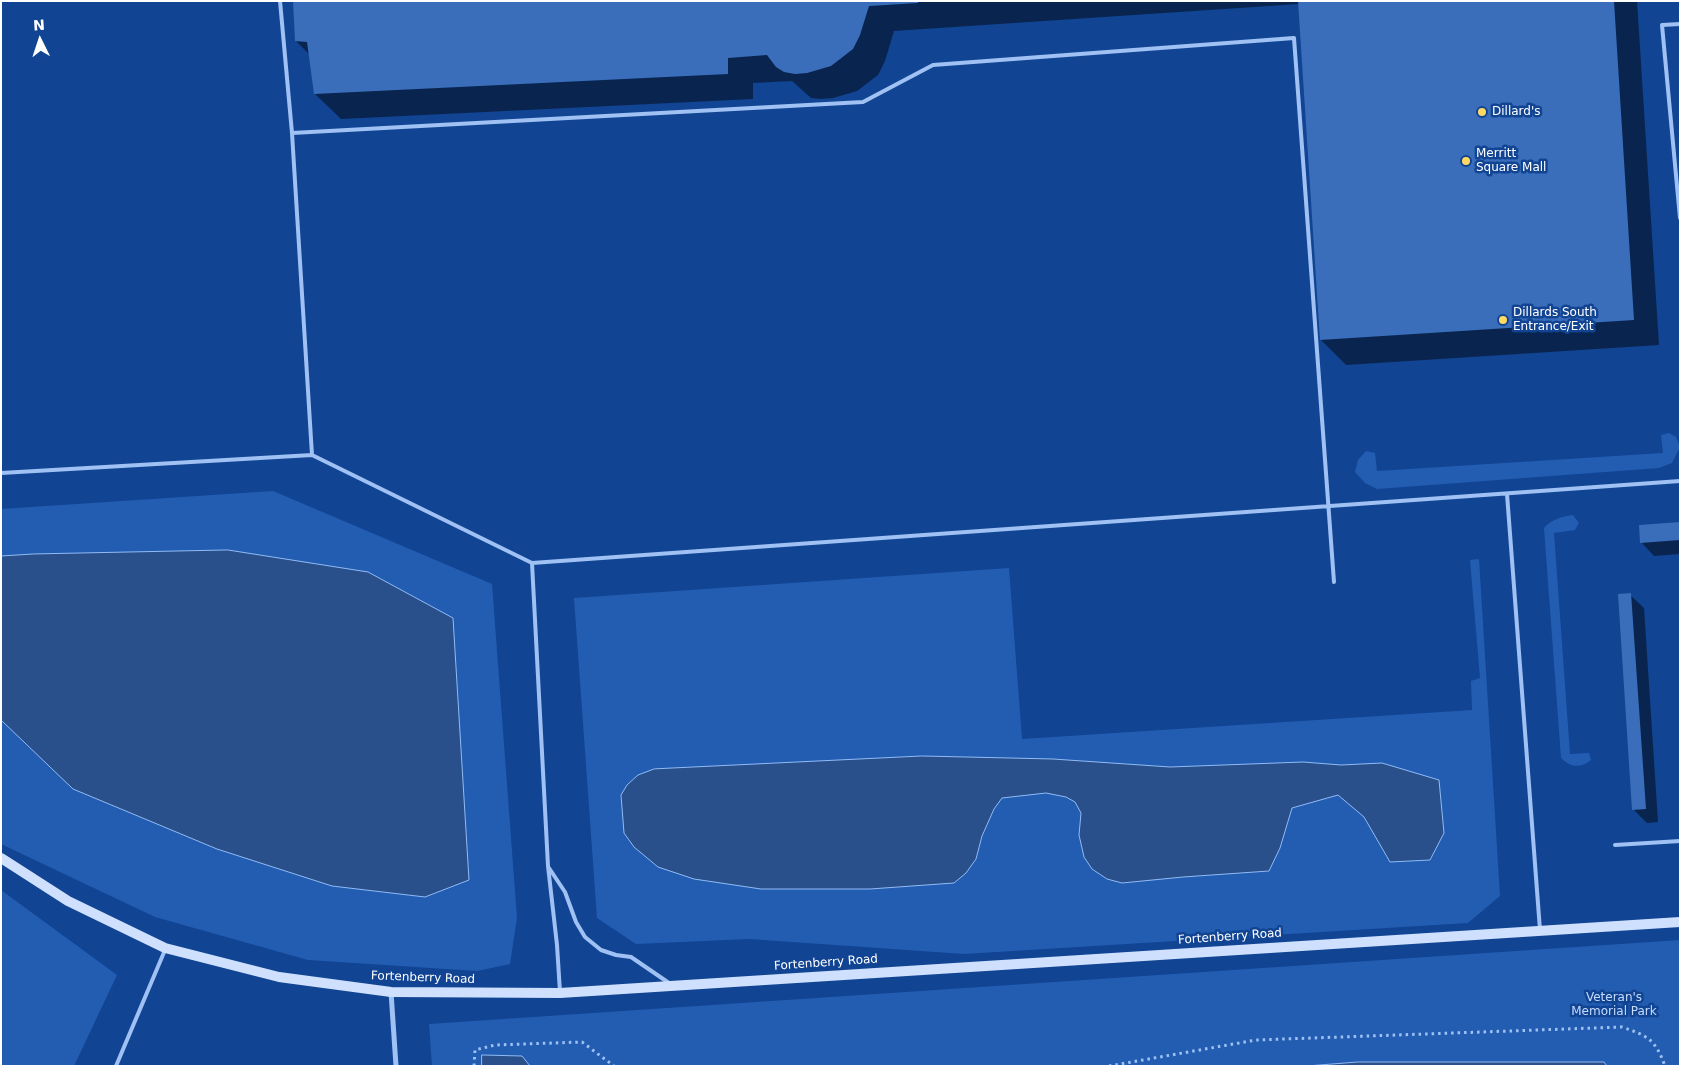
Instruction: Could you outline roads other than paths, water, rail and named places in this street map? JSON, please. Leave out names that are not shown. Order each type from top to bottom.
[{"type":"street","name":"Fortenberry Road","points":[[1,858],[68,901],[165,948],[279,977],[391,992],[560,993],[1680,922]]},
{"type":"street","points":[[391,992],[396,1066]]},
{"type":"lane","points":[[280,1],[292,133],[312,455]]},
{"type":"lane","points":[[1680,24],[1662,25],[1680,218]]},
{"type":"lane","points":[[292,133],[862,102],[933,65],[1294,38],[1334,582]]},
{"type":"lane","points":[[1,473],[312,455],[532,563],[1680,482]]},
{"type":"lane","points":[[1507,494],[1540,930]]},
{"type":"lane","points":[[532,563],[548,866],[560,993]]},
{"type":"lane","points":[[1615,845],[1680,841]]},
{"type":"lane","points":[[548,866],[565,892],[576,922],[585,937],[601,950],[631,957],[672,986]]},
{"type":"lane","points":[[116,1066],[165,948]]},
{"type":"place","name":"Dillard's","points":[[1482,112]]},
{"type":"place","name":"Merritt Square Mall","points":[[1466,161]]},
{"type":"place","name":"Dillards South Entrance/Exit","points":[[1503,320]]},
{"type":"park label","name":"Veteran's Memorial Park","points":[[1614,1005]]}]
